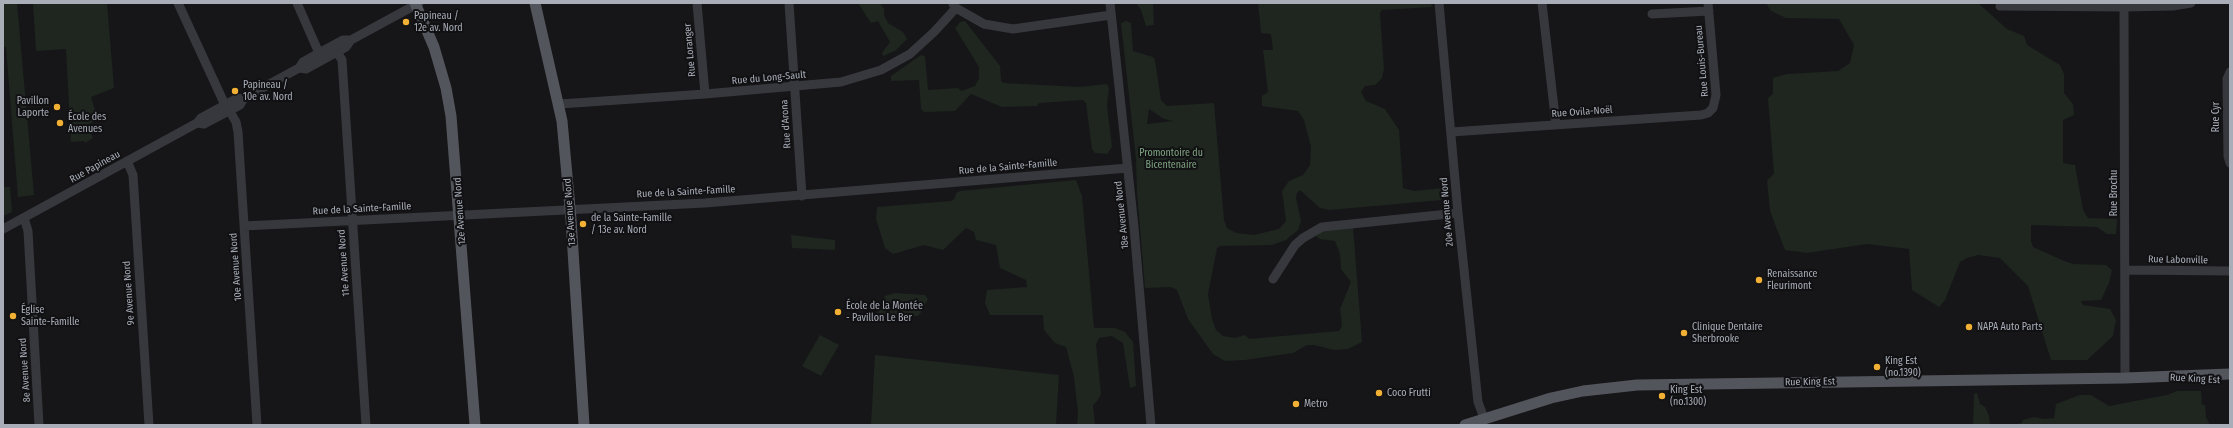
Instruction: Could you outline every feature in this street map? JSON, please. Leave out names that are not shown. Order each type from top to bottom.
[{"type":"main road","name":"13e Avenue Nord","points":[[535,3],[560,104],[571,209],[584,425]]},
{"type":"main road","name":"12e Avenue Nord","points":[[417,4],[434,47],[449,102],[456,152],[475,425]]},
{"type":"main road","name":"Rue King Est","points":[[2160,378],[2230,374]]},
{"type":"main road","name":"Rue King Est","points":[[1465,425],[1484,418],[1562,396],[1643,384],[2125,378],[2230,381]]},
{"type":"street","name":"10e Avenue Nord","points":[[178,3],[227,108],[237,126],[257,425]]},
{"type":"street","points":[[296,3],[320,53]]},
{"type":"street","name":"Rue Loranger","points":[[697,3],[706,94]]},
{"type":"street","name":"Rue d'Arona","points":[[790,3],[802,196]]},
{"type":"street","name":"18e Avenue Nord","points":[[1110,3],[1128,168],[1152,425]]},
{"type":"street","name":"20e Avenue Nord","points":[[1439,3],[1458,213],[1478,402],[1484,418]]},
{"type":"street","points":[[1542,3],[1556,125]]},
{"type":"street","points":[[2000,6],[2124,7],[2173,6],[2191,3]]},
{"type":"street","name":"Rue Papineau","points":[[299,68],[306,69],[346,47],[351,40],[417,4]]},
{"type":"street","points":[[954,6],[984,24],[1013,28],[1111,15]]},
{"type":"street","name":"Rue du Long-Sault","points":[[560,104],[706,94],[841,82],[881,70],[910,54],[934,32],[954,6]]},
{"type":"street","name":"Rue Louis-Bureau","points":[[1652,14],[1708,7],[1716,95],[1713,108]]},
{"type":"street","name":"Rue Brochu","points":[[2124,7],[2125,378]]},
{"type":"street","name":"Rue Papineau","points":[[3,229],[197,124],[204,124],[227,108],[240,104],[244,98],[299,68],[303,62],[343,40],[351,40]]},
{"type":"street","name":"11e Avenue Nord","points":[[337,52],[342,60],[366,425]]},
{"type":"street","name":"Rue Cyr","points":[[2230,72],[2227,78],[2228,156],[2230,163]]},
{"type":"street","name":"Rue Ovila-Noël","points":[[1451,132],[1701,116],[1713,108]]},
{"type":"street","name":"9e Avenue Nord","points":[[127,161],[133,175],[149,425]]},
{"type":"street","name":"Rue de la Sainte-Famille","points":[[244,226],[460,214],[705,203],[1128,168]]},
{"type":"street","points":[[1273,279],[1295,246],[1303,238],[1322,228],[1458,213]]},
{"type":"street","name":"8e Avenue Nord","points":[[24,218],[28,231],[40,425]]},
{"type":"street","name":"Rue Labonville","points":[[2125,270],[2230,271]]},
{"type":"green space","points":[[3,3],[17,3],[34,195],[18,197],[6,47],[3,47]]},
{"type":"green space","points":[[33,3],[107,3],[114,88],[91,97],[98,120],[87,125],[93,138],[85,143],[84,141],[71,142],[66,49],[36,51]]},
{"type":"green space","points":[[858,3],[880,3],[884,9],[884,15],[888,23],[903,32],[907,39],[895,51],[883,56],[882,53],[890,42],[878,21],[871,23]]},
{"type":"green space","points":[[1136,3],[1153,3],[1154,25],[1146,26],[1141,10]]},
{"type":"green space","name":"Promontoire du Bicentenaire","points":[[1258,3],[1431,3],[1432,7],[1382,10],[1380,13],[1384,69],[1382,78],[1375,85],[1365,86],[1361,92],[1366,101],[1385,109],[1399,130],[1403,188],[1414,191],[1443,188],[1444,194],[1441,200],[1330,210],[1320,208],[1300,190],[1297,193],[1296,198],[1301,221],[1298,230],[1286,240],[1272,245],[1220,246],[1217,248],[1208,294],[1212,319],[1216,330],[1223,336],[1235,338],[1245,335],[1249,339],[1339,331],[1342,326],[1340,309],[1351,282],[1341,269],[1340,254],[1335,241],[1320,239],[1316,236],[1317,233],[1324,230],[1353,227],[1362,342],[1348,349],[1334,350],[1314,345],[1307,345],[1293,353],[1245,360],[1225,361],[1213,354],[1188,319],[1177,290],[1171,287],[1145,288],[1137,192],[1136,159],[1121,23],[1126,21],[1131,23],[1133,51],[1153,57],[1155,60],[1161,100],[1167,106],[1214,103],[1224,220],[1227,228],[1236,233],[1254,235],[1279,229],[1286,221],[1282,191],[1289,181],[1303,175],[1310,165],[1311,147],[1304,120],[1298,111],[1262,106],[1262,96],[1268,92],[1263,50],[1273,50],[1271,34],[1261,33]],"holes":[[[1149,109],[1164,119],[1173,121],[1147,124]]]},
{"type":"green space","points":[[1766,3],[1978,3],[2007,29],[2024,36],[2027,45],[2060,65],[2064,74],[2064,93],[2073,104],[2074,115],[2063,120],[2063,163],[2075,165],[2083,210],[2088,218],[2117,219],[2116,234],[2107,234],[2097,227],[2031,225],[2031,241],[2033,247],[2064,261],[2073,264],[2106,265],[2112,270],[2109,283],[2101,300],[2081,301],[2083,305],[2110,309],[2116,320],[2113,336],[2087,360],[2051,360],[2028,286],[2000,258],[1978,255],[1960,262],[1945,300],[1939,307],[1912,290],[1909,249],[1867,244],[1807,253],[1785,250],[1770,211],[1767,180],[1774,174],[1768,98],[1773,94],[1773,78],[1787,74],[1838,71],[1850,63],[1854,45],[1839,19],[1786,18],[1771,11]]},
{"type":"green space","points":[[965,21],[1000,66],[1001,81],[1004,83],[1079,87],[1107,84],[1109,88],[1107,105],[1112,147],[1107,154],[1095,153],[1092,149],[1086,103],[1083,100],[1039,103],[1037,106],[1002,107],[971,94],[955,111],[924,112],[921,109],[919,80],[891,81],[891,76],[921,55],[925,56],[928,90],[958,88],[961,91],[975,86],[979,78],[979,67],[955,28],[960,22]]},
{"type":"green space","points":[[1076,180],[1082,196],[1094,328],[1115,328],[1125,332],[1133,342],[1136,386],[1130,388],[1123,343],[1112,336],[1099,338],[1096,344],[1101,394],[1093,405],[1095,425],[1077,425],[1078,413],[1074,377],[1066,347],[1055,343],[1044,330],[1043,315],[990,315],[985,303],[987,290],[1027,287],[1026,280],[1000,268],[996,245],[976,240],[974,232],[966,228],[943,250],[924,245],[893,254],[885,248],[876,219],[877,207],[951,201],[955,198],[956,193],[960,191]]},
{"type":"green space","points":[[3,187],[10,187],[12,212],[3,216]]},
{"type":"green space","points":[[791,235],[835,240],[835,250],[792,248]]},
{"type":"green space","points":[[895,293],[925,295],[928,299],[920,314],[917,316],[876,316],[885,296]]},
{"type":"green space","points":[[820,335],[839,345],[821,376],[802,366]]},
{"type":"green space","points":[[875,355],[1059,375],[1056,425],[871,425]]},
{"type":"green space","points":[[2177,391],[2201,391],[2202,405],[2205,405],[2206,417],[2210,425],[2013,425],[2022,423],[2023,420],[2034,417],[2044,419],[2054,418],[2056,404],[2080,395],[2091,395],[2109,406],[2167,395]]},
{"type":"green space","points":[[1977,393],[1980,404],[1985,407],[1989,416],[1990,425],[1973,425],[1974,394]]},
{"type":"place","name":"Papineau / 12e av. Nord","points":[[406,22]]},
{"type":"place","name":"Papineau / 10e av. Nord","points":[[235,91]]},
{"type":"place","name":"Pavillon Laporte","points":[[57,107]]},
{"type":"place","name":"École des Avenues","points":[[60,123]]},
{"type":"place","name":"de la Sainte-Famille / 13e av. Nord","points":[[583,224]]},
{"type":"place","name":"Renaissance Fleurimont","points":[[1759,280]]},
{"type":"place","name":"École de la Montée - Pavillon Le Ber","points":[[838,312]]},
{"type":"place","name":"Église Sainte-Famille","points":[[13,316]]},
{"type":"place","name":"NAPA Auto Parts","points":[[1969,327]]},
{"type":"place","name":"Clinique Dentaire Sherbrooke","points":[[1684,333]]},
{"type":"place","name":"King Est (no.1390)","points":[[1877,367]]},
{"type":"place","name":"Coco Frutti","points":[[1379,393]]},
{"type":"place","name":"King Est (no.1300)","points":[[1662,396]]},
{"type":"place","name":"Metro","points":[[1296,404]]}]
